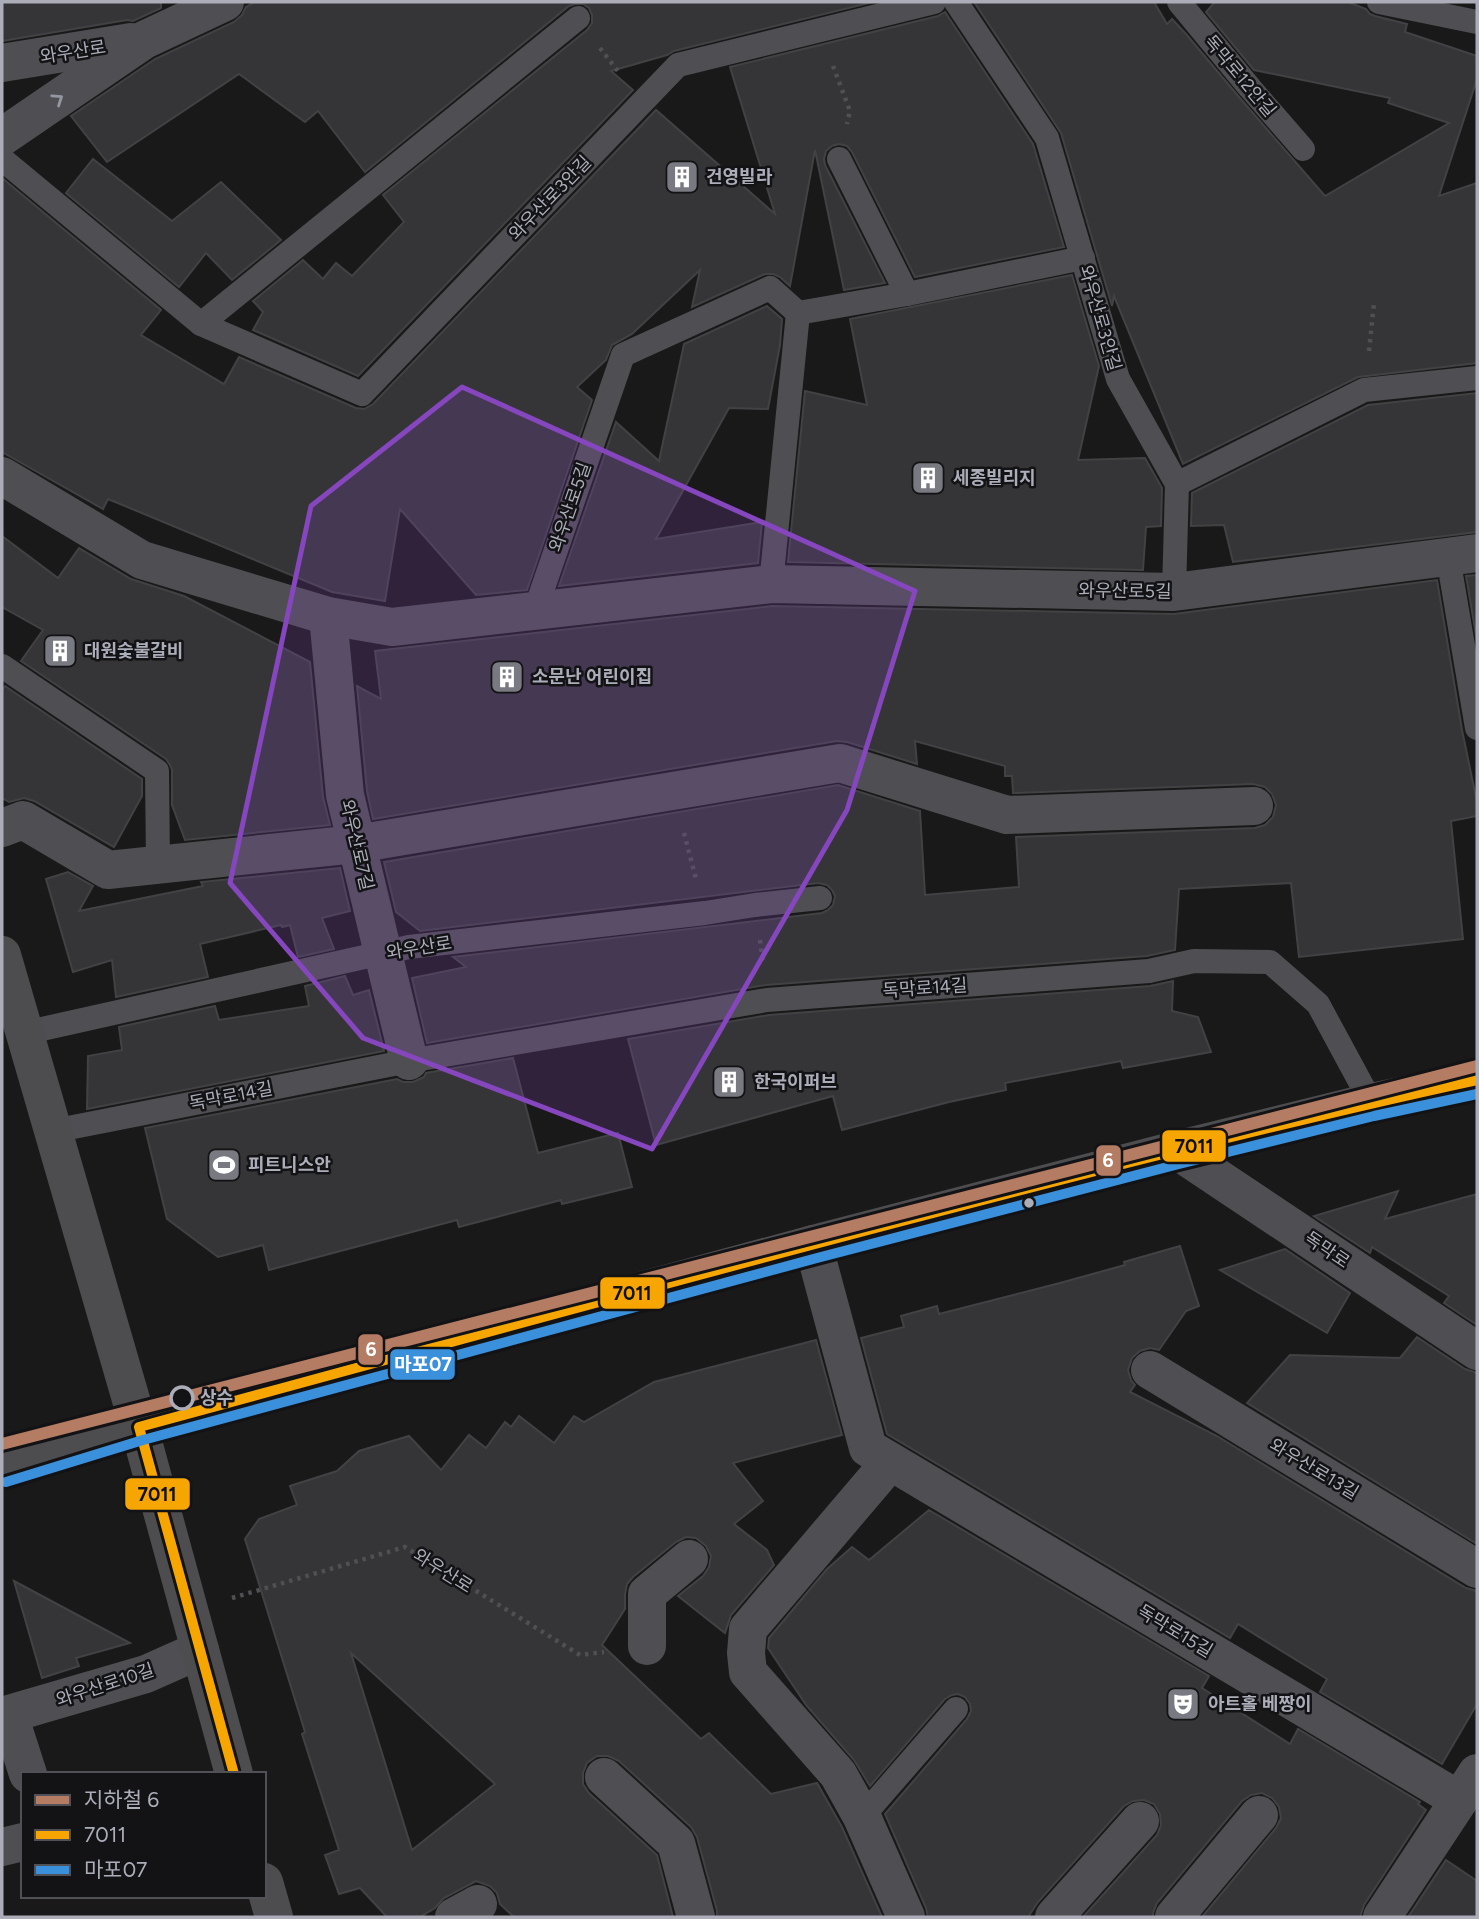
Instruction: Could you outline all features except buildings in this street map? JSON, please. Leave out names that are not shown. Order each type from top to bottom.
[{"type":"main road","points":[[2,955],[139,1427],[233,1772]]},
{"type":"main road","points":[[2,1469],[139,1427],[813,1244],[1176,1150],[1371,1102],[1477,1080]]},
{"type":"main road","points":[[266,1889],[274,1917]]},
{"type":"street","points":[[2,137],[144,40],[225,2]]},
{"type":"street","name":"와우산로","points":[[2,63],[144,40]]},
{"type":"street","name":"와우산로5길","points":[[2,476],[142,560],[328,616],[393,627],[771,584],[1174,592],[1463,555]]},
{"type":"street","name":"와우산로7길","points":[[328,616],[345,795],[382,953]]},
{"type":"street","points":[[2,828],[23,820],[108,870],[356,844],[840,763],[1007,815],[1254,806]]},
{"type":"street","points":[[382,953],[410,1061]]},
{"type":"street","name":"독막로","points":[[1176,1150],[1477,1351]]},
{"type":"street","name":"독막로15길","points":[[813,1244],[869,1448],[1471,1795]]},
{"type":"street","name":"와우산로13길","points":[[1150,1370],[1477,1569]]},
{"type":"street","points":[[891,1462],[748,1629],[746,1653],[748,1672],[838,1774],[862,1817],[906,1917]]},
{"type":"street","points":[[647,1646],[647,1594],[689,1559]]},
{"type":"street","name":"와우산로10길","points":[[27,1772],[5,1716],[146,1674],[200,1650]]},
{"type":"street","points":[[604,1777],[676,1843],[696,1917]]},
{"type":"street","points":[[1382,1917],[1471,1795]]},
{"type":"street","points":[[1174,1917],[1259,1815]]},
{"type":"street","points":[[1055,1917],[1140,1821]]},
{"type":"street","points":[[2,1847],[21,1842]]},
{"type":"lane","name":"와우산로3안길","points":[[2,159],[201,324],[362,394],[678,65],[934,2]]},
{"type":"lane","name":"와우산로3안길","points":[[956,2],[1047,138],[1118,379],[1177,484]]},
{"type":"lane","name":"독막로12안길","points":[[1179,2],[1303,149]]},
{"type":"lane","points":[[1380,2],[1477,22]]},
{"type":"lane","points":[[201,324],[578,18]]},
{"type":"lane","points":[[839,159],[907,294]]},
{"type":"lane","points":[[771,584],[798,313],[1083,258]]},
{"type":"lane","name":"와우산로5길","points":[[535,611],[622,355],[770,288],[798,313]]},
{"type":"lane","points":[[1174,592],[1177,484],[1364,390],[1477,378]]},
{"type":"lane","points":[[1463,555],[1477,728]]},
{"type":"lane","points":[[2,666],[157,771],[158,864]]},
{"type":"lane","name":"와우산로","points":[[24,1033],[408,947],[705,914],[820,898]]},
{"type":"lane","name":"독막로14길","points":[[54,1131],[410,1061],[767,1000],[1149,971],[1194,961],[1270,962],[1318,1004],[1371,1102]]},
{"type":"lane","points":[[862,1817],[956,1709]]},
{"type":"path","points":[[578,18],[641,103]]},
{"type":"path","points":[[820,30],[850,111]]},
{"type":"path","points":[[1364,390],[1374,303]]},
{"type":"path","points":[[673,791],[705,914]]},
{"type":"path","points":[[755,905],[767,1000]]},
{"type":"path","name":"와우산로","points":[[190,1611],[405,1547],[580,1655],[647,1646]]},
{"type":"highlighted area","points":[[462,387],[915,591],[847,810],[652,1149],[363,1038],[230,883],[311,506]]},
{"type":"metro line","name":"6","points":[[2,1444],[1477,1066]]},
{"type":"transit line","name":"7011","points":[[233,1772],[139,1427],[1004,1194],[1477,1080]]},
{"type":"transit line","name":"마포07","points":[[6,1482],[143,1440],[817,1258],[1179,1164],[1374,1116],[1477,1094]]},
{"type":"place","name":"건영빌라","points":[[682,177]]},
{"type":"place","name":"세종빌리지","points":[[928,478]]},
{"type":"place","name":"대원숯불갈비","points":[[60,651]]},
{"type":"place","name":"소문난 어린이집","points":[[507,677]]},
{"type":"place","name":"한국이퍼브","points":[[729,1082]]},
{"type":"place","name":"피트니스안","points":[[224,1165]]},
{"type":"place","name":"상수","points":[[182,1398]]},
{"type":"place","name":"아트홀 베짱이","points":[[1183,1704]]}]
